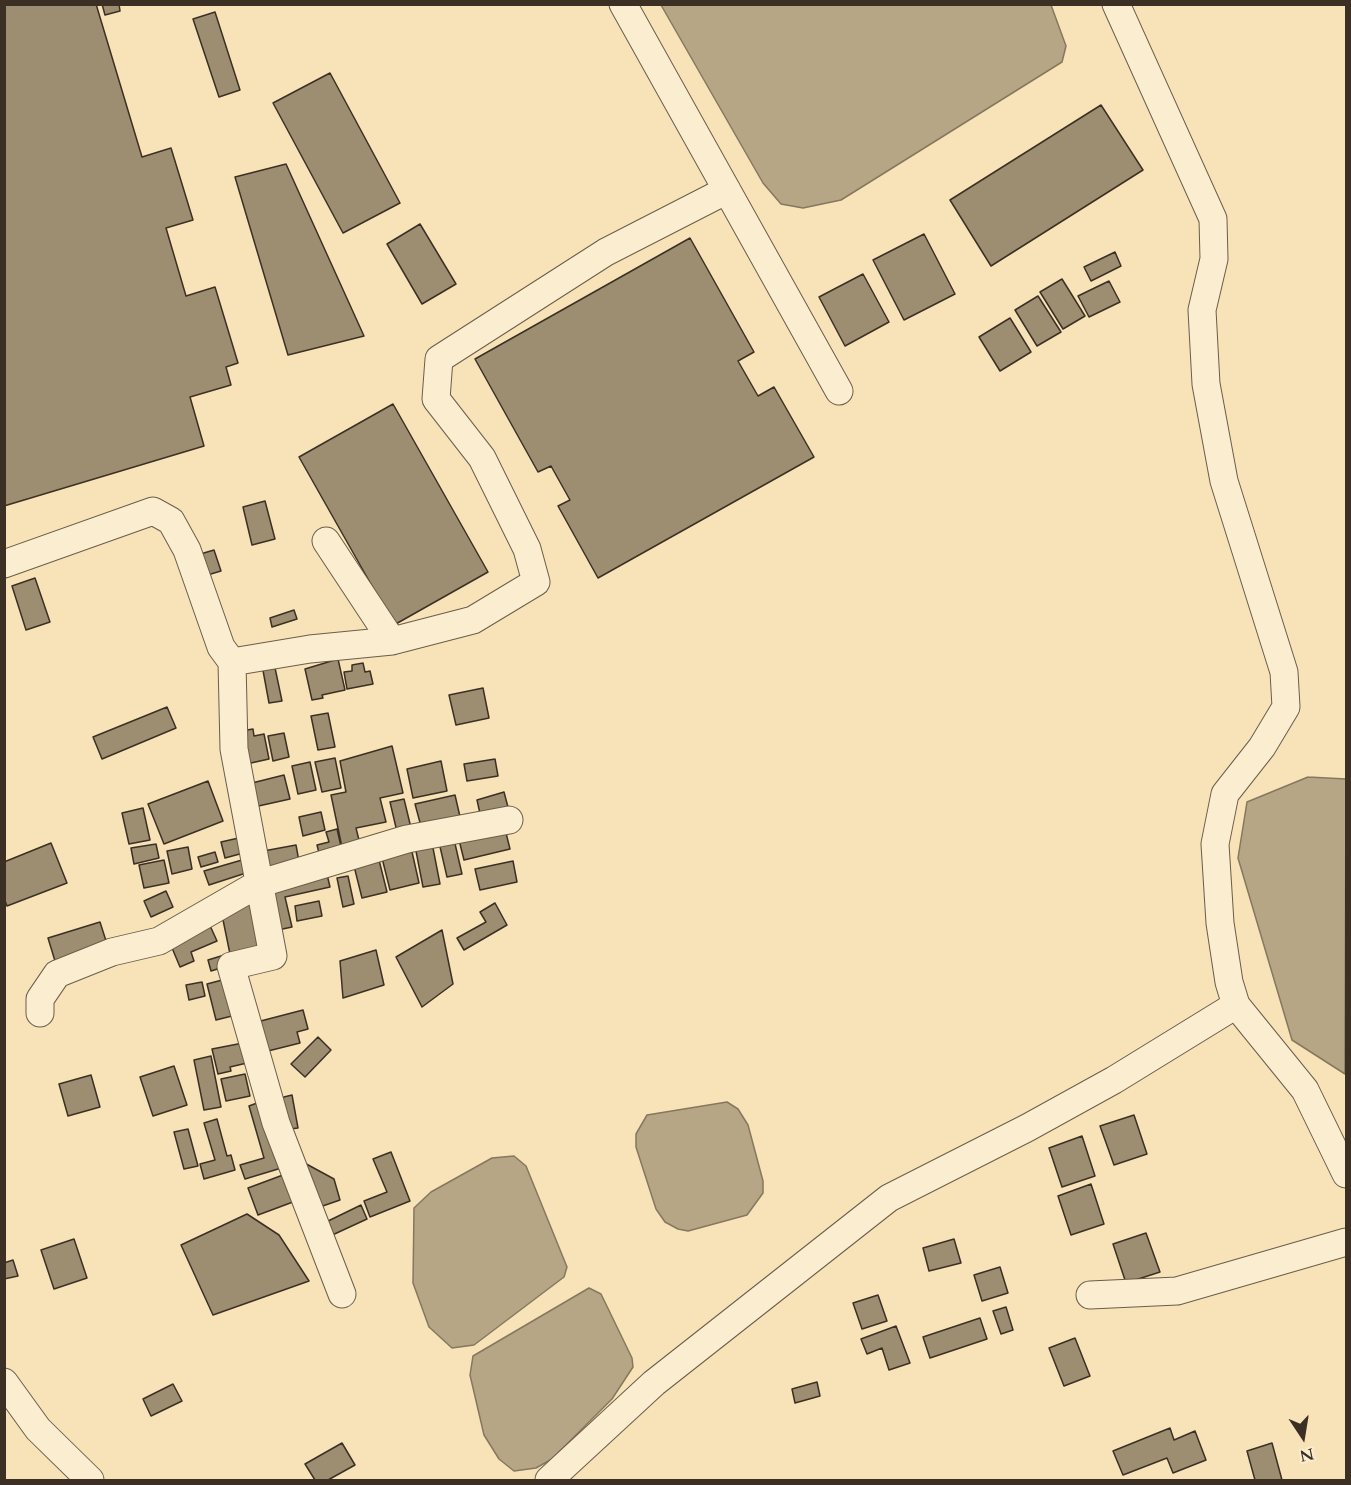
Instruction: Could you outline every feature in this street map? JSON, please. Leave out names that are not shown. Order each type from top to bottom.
[{"type":"street","points":[[623,4],[839,391]]},
{"type":"street","points":[[1116,4],[1213,219],[1214,259],[1202,310],[1206,384],[1224,481],[1284,672],[1286,707],[1262,747],[1225,794],[1215,844],[1220,923],[1229,982],[1236,1005],[1305,1090],[1347,1174]]},
{"type":"street","points":[[232,662],[310,649],[393,641],[473,620],[536,582],[527,549],[482,458],[436,399],[439,358],[606,252],[727,190]]},
{"type":"street","points":[[4,564],[153,511],[171,521],[187,550],[221,647],[232,662],[234,749],[273,956],[231,966],[276,1123],[342,1294]]},
{"type":"street","points":[[326,541],[393,641]]},
{"type":"street","points":[[40,1012],[40,999],[57,974],[112,952],[159,941],[258,884],[407,838],[508,820]]},
{"type":"street","points":[[549,1480],[654,1383],[889,1198],[1094,1091],[1236,1005]]},
{"type":"street","points":[[1090,1295],[1177,1291],[1347,1242]]},
{"type":"street","points":[[4,1382],[38,1429],[90,1480]]},
{"type":"shaded area","points":[[661,5],[1051,5],[1066,46],[1062,62],[841,200],[803,208],[781,204],[763,183]]},
{"type":"shaded area","points":[[1308,777],[1346,779],[1345,1074],[1292,1040],[1238,858],[1247,802]]},
{"type":"shaded area","points":[[727,1102],[738,1109],[748,1125],[763,1181],[763,1193],[747,1215],[688,1231],[678,1229],[665,1222],[656,1209],[636,1147],[636,1134],[647,1115]]},
{"type":"shaded area","points":[[514,1156],[526,1166],[567,1267],[564,1277],[474,1345],[452,1348],[429,1327],[413,1283],[414,1208],[431,1192],[492,1158]]},
{"type":"shaded area","points":[[589,1288],[601,1294],[632,1358],[633,1367],[612,1399],[552,1459],[536,1468],[514,1471],[499,1459],[484,1435],[470,1375],[473,1356]]},
{"type":"building","points":[[4,4],[96,4],[142,157],[171,148],[193,220],[166,228],[186,296],[215,287],[238,363],[226,367],[231,385],[190,397],[204,446],[4,506]]},
{"type":"building","points":[[102,4],[119,4],[120,11],[105,15]]},
{"type":"building","points":[[215,12],[240,90],[219,97],[193,19]]},
{"type":"building","points":[[330,73],[400,203],[343,233],[273,103]]},
{"type":"building","points":[[1101,105],[1143,170],[991,266],[950,200]]},
{"type":"building","points":[[286,164],[364,336],[288,355],[235,177]]},
{"type":"building","points":[[420,224],[456,284],[422,304],[387,244]]},
{"type":"building","points":[[924,234],[955,294],[904,320],[873,260]]},
{"type":"building","points":[[690,238],[754,352],[738,361],[758,396],[774,387],[814,457],[598,578],[558,506],[570,500],[551,466],[538,472],[475,359]]},
{"type":"building","points":[[1115,252],[1121,266],[1091,281],[1084,267]]},
{"type":"building","points":[[863,274],[889,322],[845,346],[819,297]]},
{"type":"building","points":[[1062,279],[1085,316],[1063,329],[1040,292]]},
{"type":"building","points":[[1109,281],[1120,302],[1089,317],[1078,296]]},
{"type":"building","points":[[1038,296],[1061,332],[1037,346],[1015,310]]},
{"type":"building","points":[[1010,318],[1031,352],[1000,371],[979,337]]},
{"type":"building","points":[[393,404],[488,572],[394,625],[299,457]]},
{"type":"building","points":[[265,501],[275,539],[252,545],[243,507]]},
{"type":"building","points":[[214,550],[221,571],[204,576],[197,555]]},
{"type":"building","points":[[35,578],[50,622],[26,630],[12,586]]},
{"type":"building","points":[[294,610],[297,619],[272,627],[270,618]]},
{"type":"building","points":[[338,659],[345,690],[322,695],[323,698],[312,700],[305,669]]},
{"type":"building","points":[[274,663],[282,701],[269,703],[262,665]]},
{"type":"building","points":[[363,663],[365,672],[370,671],[373,684],[347,689],[344,672],[352,671],[352,665]]},
{"type":"building","points":[[483,688],[489,718],[456,725],[449,695]]},
{"type":"building","points":[[167,707],[176,728],[102,759],[93,737]]},
{"type":"building","points":[[328,713],[335,747],[318,750],[311,716]]},
{"type":"building","points":[[253,729],[254,736],[264,734],[269,759],[242,765],[235,732]]},
{"type":"building","points":[[284,733],[289,757],[273,761],[268,736]]},
{"type":"building","points":[[392,746],[403,793],[380,798],[386,822],[356,828],[361,848],[343,852],[331,795],[346,792],[340,761]]},
{"type":"building","points":[[335,758],[341,788],[322,792],[315,762]]},
{"type":"building","points":[[495,759],[498,776],[467,781],[464,764]]},
{"type":"building","points":[[441,761],[447,791],[413,798],[407,769]]},
{"type":"building","points":[[310,762],[316,790],[298,794],[292,766]]},
{"type":"building","points":[[284,775],[290,799],[254,807],[248,784]]},
{"type":"building","points":[[208,781],[223,821],[164,844],[148,804]]},
{"type":"building","points":[[504,792],[509,811],[481,818],[477,800]]},
{"type":"building","points":[[455,795],[461,821],[422,830],[415,804]]},
{"type":"building","points":[[404,799],[412,832],[398,836],[390,802]]},
{"type":"building","points":[[143,808],[150,840],[129,844],[122,813]]},
{"type":"building","points":[[321,812],[325,830],[303,836],[299,817]]},
{"type":"building","points":[[504,825],[510,849],[464,860],[458,836]]},
{"type":"building","points":[[337,829],[343,855],[321,861],[317,845],[329,842],[326,832]]},
{"type":"building","points":[[453,835],[462,874],[447,877],[438,838]]},
{"type":"building","points":[[243,837],[247,852],[225,858],[221,842]]},
{"type":"building","points":[[51,843],[67,883],[7,906],[4,898],[4,862]]},
{"type":"building","points":[[410,843],[419,883],[390,890],[380,850]]},
{"type":"building","points":[[432,843],[440,884],[423,887],[415,846]]},
{"type":"building","points":[[156,844],[159,858],[134,864],[131,848]]},
{"type":"building","points":[[296,845],[300,867],[262,875],[258,852]]},
{"type":"building","points":[[188,847],[192,869],[172,874],[167,851]]},
{"type":"building","points":[[215,852],[218,862],[201,867],[198,857]]},
{"type":"building","points":[[378,856],[387,892],[362,898],[353,862]]},
{"type":"building","points":[[164,860],[169,883],[144,888],[139,865]]},
{"type":"building","points":[[242,860],[246,873],[209,885],[204,871]]},
{"type":"building","points":[[513,861],[517,882],[480,890],[475,869]]},
{"type":"building","points":[[326,870],[330,887],[285,897],[292,927],[278,930],[267,884]]},
{"type":"building","points":[[348,876],[354,904],[343,907],[337,878]]},
{"type":"building","points":[[166,891],[173,907],[151,917],[144,901]]},
{"type":"building","points":[[319,901],[322,916],[297,921],[295,906]]},
{"type":"building","points":[[252,903],[264,947],[230,954],[221,910]]},
{"type":"building","points":[[495,903],[507,925],[464,950],[457,938],[486,922],[480,912]]},
{"type":"building","points":[[207,919],[217,941],[191,952],[194,961],[180,967],[167,936]]},
{"type":"building","points":[[100,922],[107,944],[55,961],[48,938]]},
{"type":"building","points":[[442,930],[453,984],[422,1007],[396,957]]},
{"type":"building","points":[[376,950],[384,985],[343,998],[340,961]]},
{"type":"building","points":[[221,956],[224,967],[211,971],[208,960]]},
{"type":"building","points":[[226,979],[236,1015],[216,1020],[207,984]]},
{"type":"building","points":[[202,982],[205,996],[189,1000],[186,985]]},
{"type":"building","points":[[303,1010],[308,1029],[297,1032],[300,1043],[260,1053],[253,1023]]},
{"type":"building","points":[[318,1037],[331,1050],[305,1077],[291,1064]]},
{"type":"building","points":[[243,1043],[247,1063],[230,1067],[231,1071],[218,1074],[212,1049]]},
{"type":"building","points":[[211,1056],[221,1107],[204,1110],[194,1060]]},
{"type":"building","points":[[174,1066],[187,1105],[153,1116],[140,1077]]},
{"type":"building","points":[[245,1074],[250,1096],[226,1101],[221,1079]]},
{"type":"building","points":[[91,1075],[100,1107],[68,1116],[59,1084]]},
{"type":"building","points":[[292,1095],[298,1128],[282,1130],[276,1099]]},
{"type":"building","points":[[265,1100],[288,1166],[245,1179],[240,1165],[264,1158],[249,1106]]},
{"type":"building","points":[[1134,1115],[1147,1154],[1114,1165],[1100,1126]]},
{"type":"building","points":[[217,1119],[227,1156],[231,1155],[235,1170],[204,1179],[200,1164],[215,1160],[204,1123]]},
{"type":"building","points":[[188,1129],[198,1166],[184,1169],[174,1132]]},
{"type":"building","points":[[1082,1136],[1095,1176],[1062,1187],[1049,1148]]},
{"type":"building","points":[[391,1152],[410,1201],[370,1217],[364,1201],[387,1192],[373,1159]]},
{"type":"building","points":[[299,1160],[334,1179],[340,1200],[314,1209]]},
{"type":"building","points":[[291,1172],[301,1199],[258,1215],[248,1188]]},
{"type":"building","points":[[1091,1184],[1104,1224],[1071,1235],[1058,1196]]},
{"type":"building","points":[[361,1205],[367,1219],[328,1237],[322,1224]]},
{"type":"building","points":[[247,1214],[279,1235],[309,1281],[213,1315],[181,1245]]},
{"type":"building","points":[[1146,1233],[1160,1272],[1126,1283],[1113,1244]]},
{"type":"building","points":[[74,1239],[87,1278],[54,1289],[41,1250]]},
{"type":"building","points":[[954,1239],[961,1263],[929,1271],[923,1248]]},
{"type":"building","points":[[13,1260],[18,1276],[4,1279],[4,1263]]},
{"type":"building","points":[[1000,1267],[1008,1293],[982,1301],[974,1275]]},
{"type":"building","points":[[878,1295],[887,1321],[862,1329],[853,1303]]},
{"type":"building","points":[[1006,1307],[1013,1330],[1001,1334],[993,1311]]},
{"type":"building","points":[[980,1318],[987,1339],[930,1358],[923,1337]]},
{"type":"building","points":[[896,1326],[910,1363],[889,1370],[882,1348],[867,1354],[861,1339]]},
{"type":"building","points":[[1075,1338],[1090,1376],[1064,1386],[1049,1348]]},
{"type":"building","points":[[817,1382],[820,1396],[795,1403],[792,1389]]},
{"type":"building","points":[[173,1384],[182,1401],[151,1416],[143,1399]]},
{"type":"building","points":[[1170,1428],[1174,1440],[1195,1431],[1206,1460],[1173,1473],[1167,1458],[1123,1475],[1113,1451]]},
{"type":"building","points":[[342,1443],[355,1465],[328,1480],[315,1480],[305,1464]]},
{"type":"building","points":[[1272,1443],[1282,1480],[1255,1480],[1247,1451]]}]
